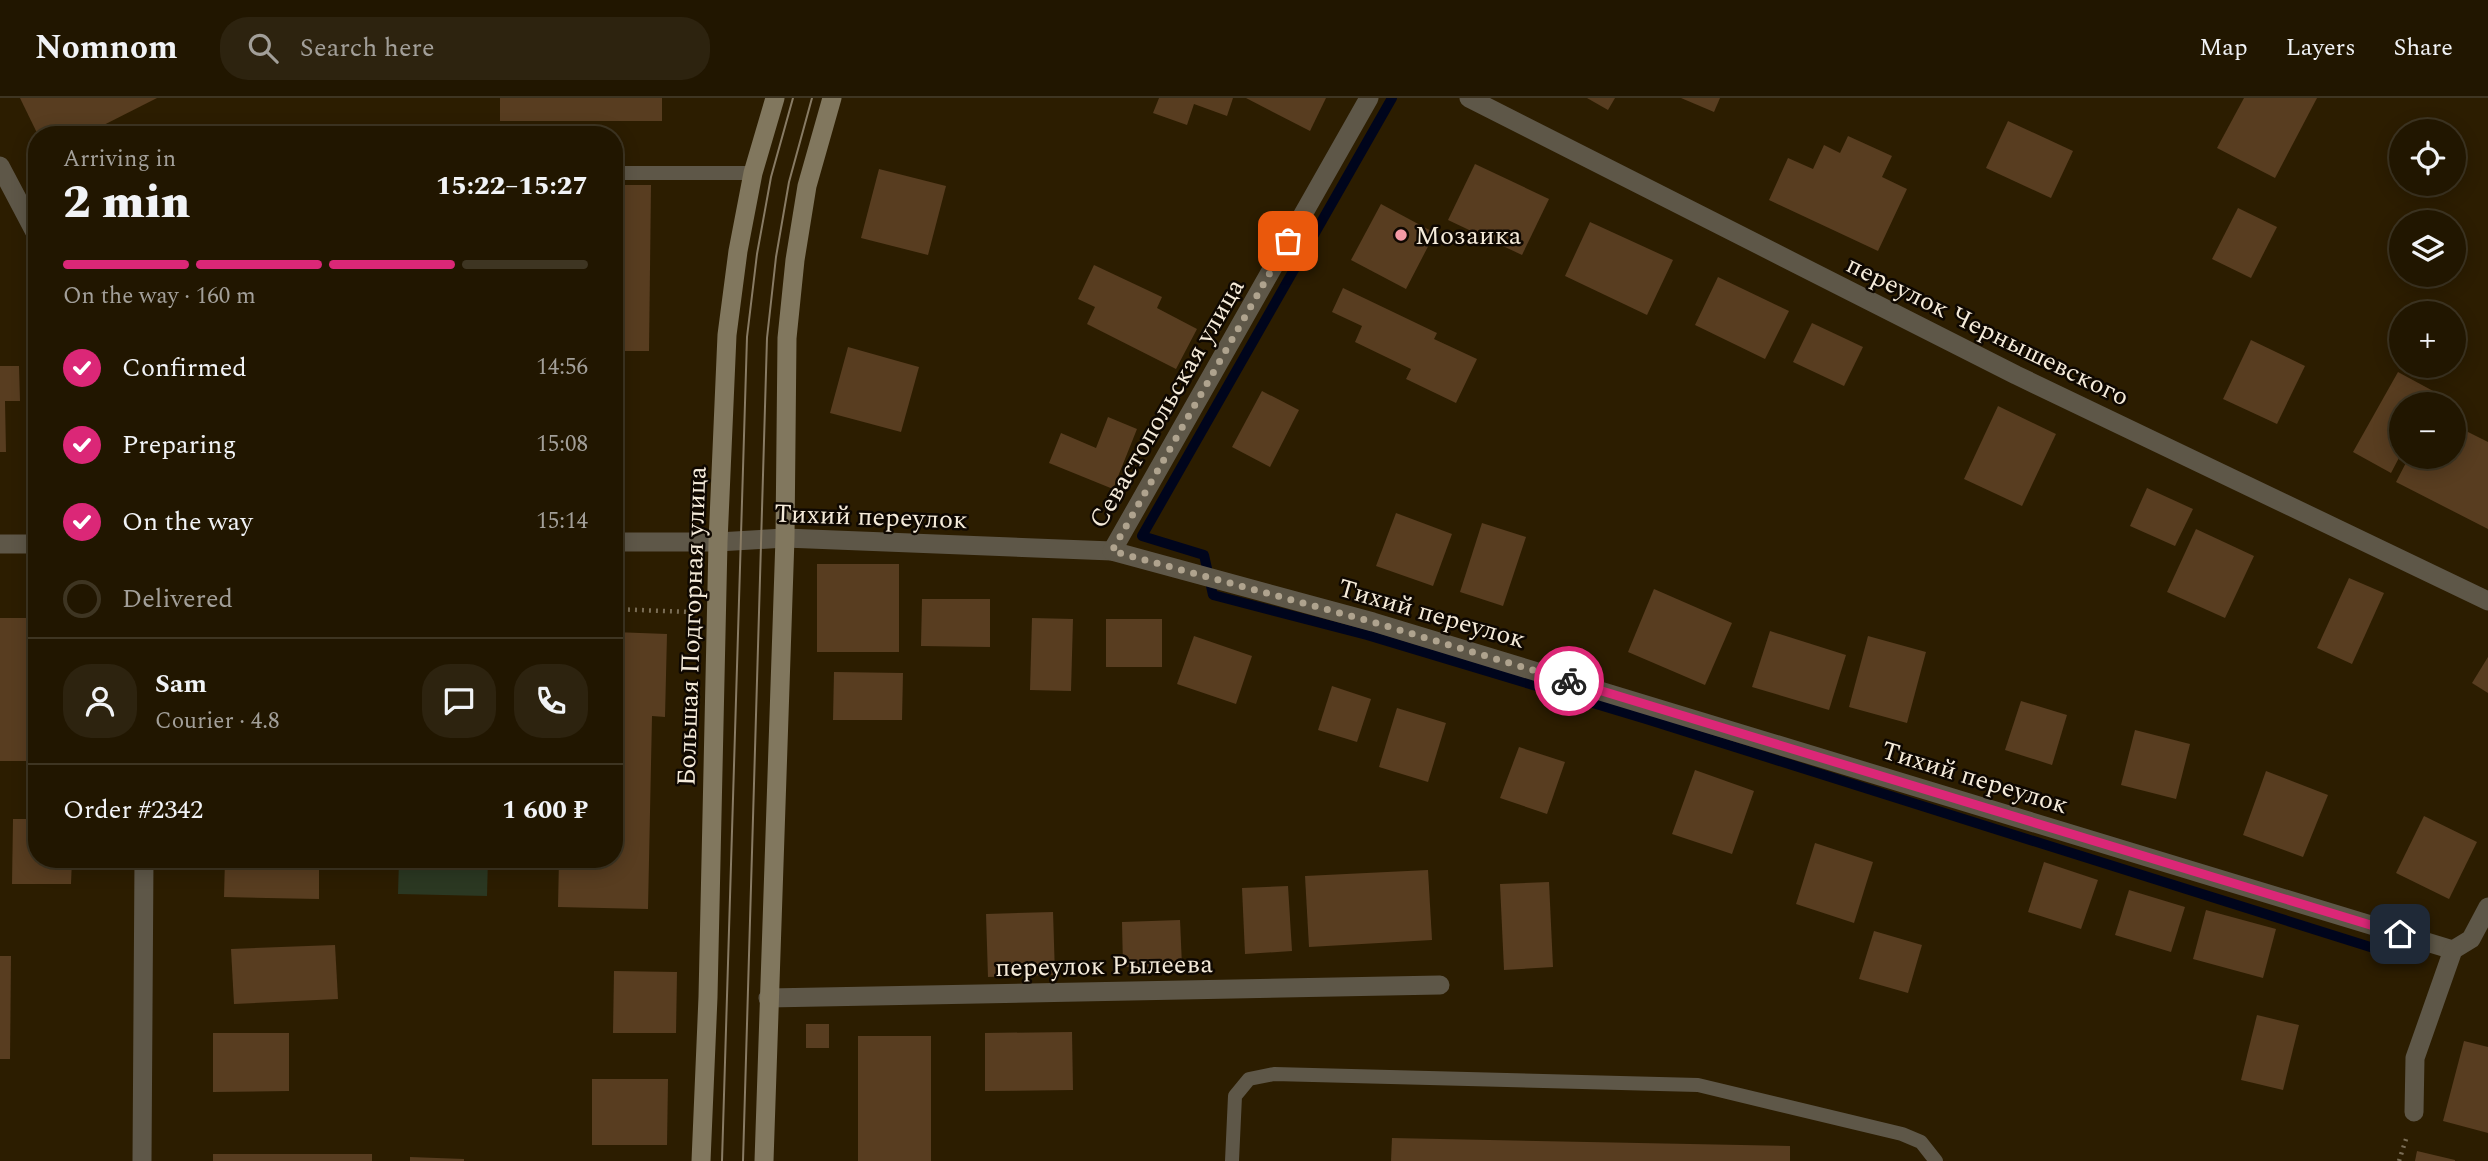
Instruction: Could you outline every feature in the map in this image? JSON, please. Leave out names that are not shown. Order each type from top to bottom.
[{"type":"main road","name":"Большая Подгорная улица","points":[[701,1161],[708,997],[718,542],[727,335],[738,251],[753,173],[775,98]]},
{"type":"main road","points":[[764,1161],[785,538],[787,338],[795,260],[807,186],[832,98]]},
{"type":"street","name":"Севастопольская улица","points":[[1112,551],[1369,98]]},
{"type":"street","name":"переулок Чернышевского","points":[[1469,98],[2016,375],[2488,601]]},
{"type":"street","points":[[0,166],[28,215]]},
{"type":"street","name":"Тихий переулок","points":[[623,542],[718,542],[785,538],[1112,551],[1373,622],[2453,950]]},
{"type":"street","points":[[0,544],[28,544]]},
{"type":"street","points":[[142,1161],[144,868]]},
{"type":"street","points":[[2414,1112],[2415,1058],[2453,950],[2471,939],[2488,907]]},
{"type":"street","name":"переулок Рылеева","points":[[768,998],[1440,985]]},
{"type":"lane","points":[[623,173],[753,173]]},
{"type":"lane","points":[[1232,1161],[1235,1096],[1249,1079],[1274,1074],[1698,1085],[1902,1134],[1921,1142],[1936,1161]]},
{"type":"path","points":[[623,609],[717,613]]},
{"type":"green space","points":[[399,868],[488,868],[487,896],[398,894]]},
{"type":"building","points":[[20,98],[157,98],[102,126],[34,126]]},
{"type":"building","points":[[500,98],[662,98],[662,121],[500,121]]},
{"type":"building","points":[[1159,98],[1233,98],[1227,116],[1194,104],[1187,125],[1153,113]]},
{"type":"building","points":[[1246,98],[1326,98],[1310,131]]},
{"type":"building","points":[[1587,98],[1615,98],[1608,110]]},
{"type":"building","points":[[1681,98],[1720,98],[1714,112]]},
{"type":"building","points":[[2244,98],[2317,98],[2275,178],[2217,148]]},
{"type":"building","points":[[2008,121],[2073,151],[2051,198],[1986,168]]},
{"type":"building","points":[[1848,136],[1892,156],[1882,177],[1907,189],[1878,251],[1769,200],[1788,158],[1813,169],[1824,145],[1840,153]]},
{"type":"building","points":[[1475,164],[1549,199],[1522,255],[1448,220]]},
{"type":"building","points":[[879,169],[946,186],[928,255],[861,238]]},
{"type":"building","points":[[623,185],[651,185],[649,351],[623,351]]},
{"type":"building","points":[[1381,204],[1435,233],[1406,289],[1351,260]]},
{"type":"building","points":[[2238,208],[2277,227],[2251,278],[2212,259]]},
{"type":"building","points":[[1590,222],[1673,260],[1647,315],[1565,276]]},
{"type":"building","points":[[1094,265],[1162,297],[1157,308],[1197,329],[1176,369],[1087,324],[1095,307],[1078,299]]},
{"type":"building","points":[[1718,277],[1789,311],[1765,359],[1695,325]]},
{"type":"building","points":[[1343,288],[1437,333],[1434,339],[1477,359],[1456,403],[1406,379],[1411,369],[1355,342],[1362,326],[1332,312]]},
{"type":"building","points":[[1812,323],[1863,347],[1844,386],[1793,362]]},
{"type":"building","points":[[2251,340],[2305,366],[2277,424],[2223,399]]},
{"type":"building","points":[[848,347],[919,367],[901,432],[830,413]]},
{"type":"building","points":[[0,366],[19,366],[20,401],[5,401],[6,452],[0,452]]},
{"type":"building","points":[[2395,378],[2409,378],[2435,392],[2389,392],[2389,469],[2393,469],[2391,473],[2353,452]]},
{"type":"building","points":[[1262,391],[1299,410],[1270,467],[1232,447]]},
{"type":"building","points":[[1998,406],[2056,434],[2022,506],[1964,479]]},
{"type":"building","points":[[1108,417],[1137,429],[1113,489],[1049,463],[1061,433],[1096,448]]},
{"type":"building","points":[[2466,431],[2488,442],[2488,529],[2396,482],[2403,469],[2466,469]]},
{"type":"building","points":[[2147,488],[2193,509],[2175,546],[2130,526]]},
{"type":"building","points":[[1396,513],[1452,534],[1433,586],[1376,566]]},
{"type":"building","points":[[1482,523],[1526,537],[1503,606],[1460,592]]},
{"type":"building","points":[[2196,529],[2254,556],[2225,618],[2167,592]]},
{"type":"building","points":[[817,564],[899,564],[899,652],[817,652]]},
{"type":"building","points":[[2349,578],[2384,593],[2352,664],[2317,648]]},
{"type":"building","points":[[1654,589],[1732,623],[1705,685],[1628,652]]},
{"type":"building","points":[[922,599],[990,599],[990,647],[921,646]]},
{"type":"building","points":[[0,618],[28,618],[28,761],[0,761]]},
{"type":"building","points":[[1032,618],[1073,619],[1071,691],[1030,690]]},
{"type":"building","points":[[1106,619],[1162,619],[1162,667],[1106,667]]},
{"type":"building","points":[[1770,631],[1846,655],[1829,710],[1752,687]]},
{"type":"building","points":[[623,632],[667,634],[665,717],[652,716],[648,909],[558,907],[559,868],[623,868]]},
{"type":"building","points":[[1194,636],[1252,656],[1236,704],[1177,684]]},
{"type":"building","points":[[1868,636],[1926,652],[1907,723],[1849,707]]},
{"type":"building","points":[[2488,657],[2488,693],[2472,683]]},
{"type":"building","points":[[834,672],[903,673],[902,720],[833,720]]},
{"type":"building","points":[[1332,686],[1371,699],[1357,742],[1318,730]]},
{"type":"building","points":[[2021,701],[2067,715],[2052,765],[2005,750]]},
{"type":"building","points":[[1397,708],[1446,723],[1428,782],[1379,767]]},
{"type":"building","points":[[2135,730],[2190,744],[2176,799],[2121,785]]},
{"type":"building","points":[[1519,747],[1565,762],[1547,814],[1500,798]]},
{"type":"building","points":[[1695,770],[1754,791],[1732,854],[1672,834]]},
{"type":"building","points":[[2266,771],[2328,795],[2303,857],[2243,835]]},
{"type":"building","points":[[2424,816],[2477,842],[2449,899],[2396,873]]},
{"type":"building","points":[[13,819],[28,819],[28,868],[72,868],[71,884],[12,884]]},
{"type":"building","points":[[1815,843],[1873,862],[1854,923],[1796,904]]},
{"type":"building","points":[[2044,862],[2098,880],[2081,929],[2028,912]]},
{"type":"building","points":[[225,868],[319,868],[319,899],[224,897]]},
{"type":"building","points":[[1428,870],[1432,940],[1309,947],[1305,876]]},
{"type":"building","points":[[1549,882],[1553,967],[1504,970],[1500,884]]},
{"type":"building","points":[[1288,886],[1292,951],[1245,954],[1242,888]]},
{"type":"building","points":[[2129,890],[2185,907],[2171,952],[2115,935]]},
{"type":"building","points":[[2206,910],[2276,929],[2263,978],[2193,959]]},
{"type":"building","points":[[1053,912],[1055,975],[988,977],[986,914]]},
{"type":"building","points":[[1180,920],[1182,966],[1123,967],[1122,922]]},
{"type":"building","points":[[1874,931],[1922,945],[1908,993],[1859,979]]},
{"type":"building","points":[[335,945],[338,999],[234,1004],[231,949]]},
{"type":"building","points":[[0,956],[11,956],[10,1059],[0,1059]]},
{"type":"building","points":[[614,971],[677,972],[676,1033],[613,1033]]},
{"type":"building","points":[[2257,1015],[2299,1025],[2283,1090],[2241,1080]]},
{"type":"building","points":[[806,1024],[829,1024],[829,1048],[806,1048]]},
{"type":"building","points":[[1072,1032],[1073,1090],[985,1091],[985,1033]]},
{"type":"building","points":[[213,1033],[289,1033],[289,1091],[213,1092]]},
{"type":"building","points":[[858,1036],[931,1036],[931,1161],[858,1161]]},
{"type":"building","points":[[2464,1041],[2488,1047],[2488,1133],[2443,1121]]},
{"type":"building","points":[[592,1079],[668,1079],[667,1145],[592,1145]]},
{"type":"building","points":[[1392,1138],[1790,1146],[1790,1161],[1391,1161]]},
{"type":"building","points":[[2417,1151],[2455,1160],[2455,1161],[2415,1161]]},
{"type":"building","points":[[213,1154],[372,1154],[372,1161],[213,1161]]},
{"type":"building","points":[[410,1157],[464,1159],[464,1161],[410,1161]]},
{"type":"waterway","points":[[1392,98],[1142,536],[1204,555],[1213,595],[1367,635],[1646,719],[2383,951]]},
{"type":"tram line","points":[[722,1161],[747,337],[757,254],[771,177],[793,98]]},
{"type":"tram line","points":[[743,1161],[767,338],[776,257],[789,182],[812,98]]},
{"type":"way so far","points":[[1288,241],[1112,551],[1373,622],[1569,681]]},
{"type":"place","name":"Мозаика","points":[[1401,235]]},
{"type":"route","points":[[1569,681],[2400,934]]}]
